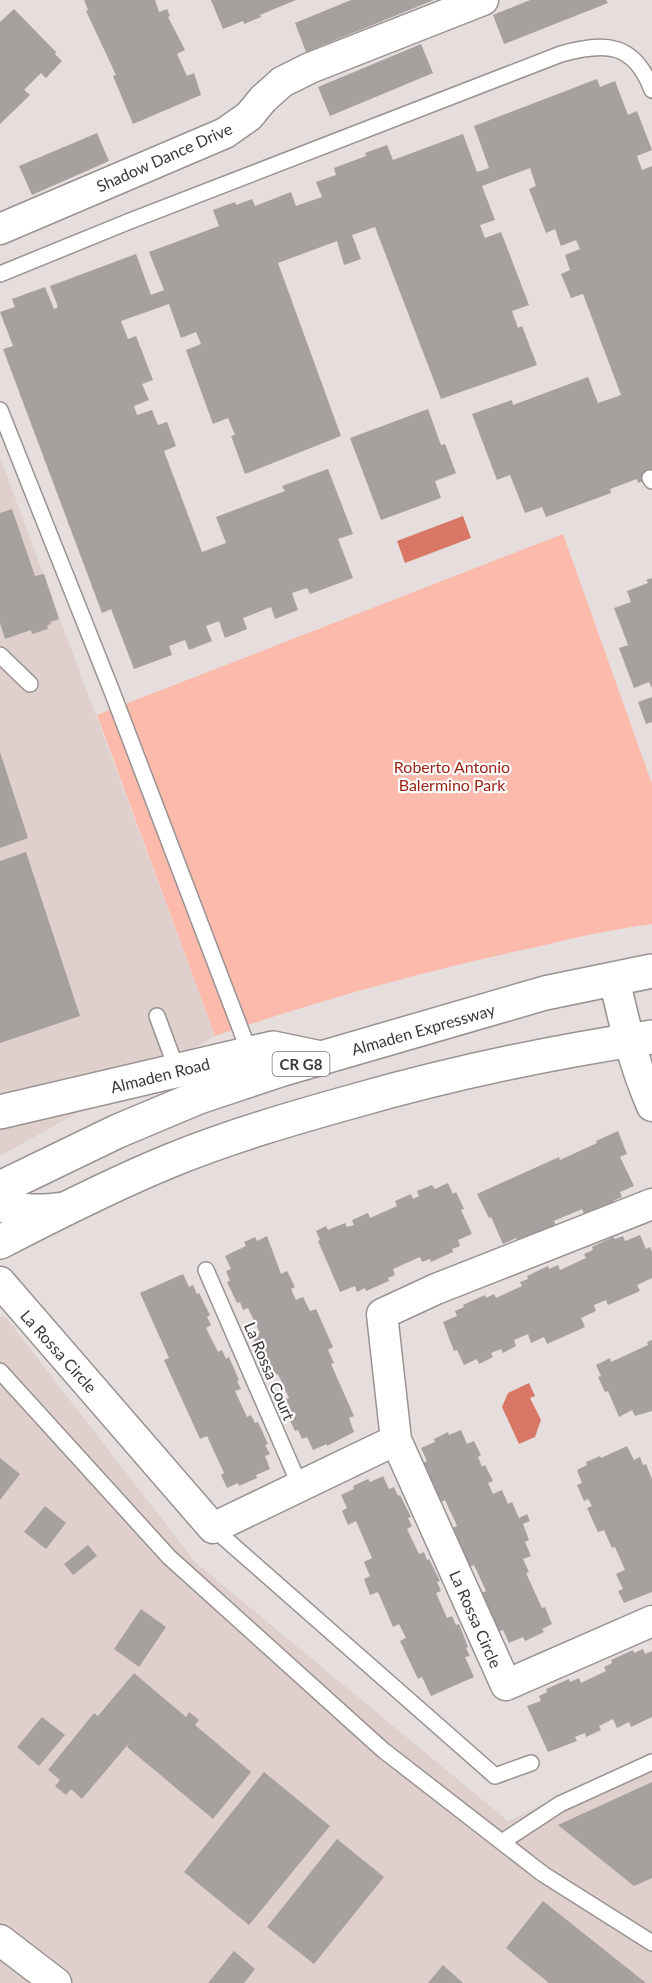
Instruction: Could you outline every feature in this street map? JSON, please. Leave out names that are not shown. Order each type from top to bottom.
[{"type":"main road","name":"Almaden Expressway","points":[[0,1188],[118,1131],[199,1097],[321,1058],[545,993],[652,971]]},
{"type":"main road","points":[[0,1242],[64,1209],[172,1160],[279,1121],[438,1077],[640,1039]]},
{"type":"main road","name":"Almaden Road","points":[[0,1112],[273,1048],[321,1058]]},
{"type":"main road","points":[[0,1204],[23,1211],[41,1212],[64,1209]]},
{"type":"street","name":"Shadow Dance Drive","points":[[0,230],[225,133],[249,116],[282,82],[483,0]]},
{"type":"street","points":[[614,978],[640,1039],[641,1082],[652,1107]]},
{"type":"street","name":"La Rossa Circle","points":[[652,1204],[435,1290],[382,1314],[396,1440],[506,1685],[652,1622]]},
{"type":"street","name":"La Rossa Circle","points":[[0,1282],[213,1528]]},
{"type":"street","points":[[213,1528],[396,1440]]},
{"type":"street","points":[[0,1940],[56,1983]]},
{"type":"lane","points":[[0,274],[130,220],[561,54],[582,48],[602,46],[621,51],[635,60],[648,79],[652,90]]},
{"type":"lane","points":[[0,410],[111,689],[250,1054]]},
{"type":"lane","points":[[0,655],[30,684]]},
{"type":"lane","points":[[157,1016],[177,1070]]},
{"type":"lane","name":"La Rossa Court","points":[[206,1270],[300,1486]]},
{"type":"lane","points":[[0,1371],[169,1557],[382,1750],[543,1874],[652,1943]]},
{"type":"lane","name":"La Rossa Circle","points":[[213,1528],[495,1776],[531,1763]]},
{"type":"lane","points":[[502,1842],[560,1804],[652,1762]]},
{"type":"shaded area","points":[[0,457],[215,1036],[0,1156]]},
{"type":"shaded area","points":[[463,516],[471,538],[405,563],[397,541]]},
{"type":"shaded area","points":[[4,1315],[196,1563],[508,1821],[652,1752],[652,1983],[0,1983],[0,1318]]},
{"type":"shaded area","points":[[529,1383],[535,1396],[530,1398],[541,1420],[535,1437],[519,1444],[502,1407],[508,1393]]},
{"type":"green space","name":"Roberto Antonio Balermino Park","points":[[563,534],[652,784],[652,924],[579,937],[414,976],[294,1010],[215,1036],[97,715]]},
{"type":"building","points":[[84,0],[155,0],[159,12],[167,9],[170,16],[168,17],[185,50],[177,54],[187,76],[194,73],[201,95],[133,124],[113,76],[116,75],[86,11],[88,10]]},
{"type":"building","points":[[211,0],[296,0],[244,24],[243,21],[223,29]]},
{"type":"building","points":[[351,0],[434,0],[306,52],[295,23]]},
{"type":"building","points":[[530,0],[606,0],[608,3],[504,44],[493,15]]},
{"type":"building","points":[[14,9],[62,61],[46,78],[41,73],[24,90],[30,95],[0,124],[0,22]]},
{"type":"building","points":[[421,44],[433,73],[330,116],[318,87]]},
{"type":"building","points":[[597,79],[600,87],[615,81],[628,115],[637,111],[652,150],[637,156],[642,170],[652,166],[652,477],[638,483],[637,479],[610,489],[611,493],[546,517],[542,507],[525,513],[510,475],[497,480],[472,414],[512,400],[513,405],[588,377],[598,403],[621,395],[583,294],[571,298],[561,274],[570,270],[565,255],[580,249],[576,240],[561,246],[555,229],[546,233],[529,189],[536,186],[530,168],[482,186],[495,220],[480,225],[485,238],[501,232],[529,305],[512,311],[518,328],[522,326],[537,365],[441,399],[375,227],[352,235],[361,259],[344,265],[337,241],[278,263],[341,436],[245,474],[231,436],[235,435],[228,418],[213,424],[186,350],[201,344],[196,332],[181,338],[169,304],[121,321],[128,339],[136,336],[153,380],[142,384],[149,400],[134,406],[137,415],[152,410],[158,425],[167,422],[176,446],[164,451],[202,552],[226,543],[216,517],[285,491],[282,486],[328,469],[353,534],[338,539],[353,578],[310,594],[307,588],[292,593],[298,610],[275,619],[271,607],[243,618],[247,629],[225,638],[219,621],[206,626],[212,641],[189,650],[185,640],[169,646],[172,655],[134,669],[111,609],[102,613],[3,349],[13,346],[0,312],[15,307],[12,299],[45,287],[54,309],[58,307],[50,286],[136,254],[151,295],[164,290],[149,252],[219,226],[213,210],[252,199],[255,206],[291,192],[296,206],[322,197],[316,182],[336,175],[334,168],[387,145],[393,160],[463,134],[477,172],[489,168],[474,126]]},
{"type":"building","points":[[97,133],[109,161],[32,195],[19,166]]},
{"type":"building","points":[[428,409],[441,445],[445,444],[456,473],[435,481],[441,498],[381,520],[350,438]]},
{"type":"building","points":[[12,509],[35,576],[44,574],[59,619],[50,622],[51,624],[47,625],[48,629],[32,634],[31,630],[5,639],[0,623],[0,513]]},
{"type":"building","points":[[652,578],[652,688],[649,682],[634,688],[619,648],[628,645],[614,608],[631,602],[627,591],[648,583],[646,580]]},
{"type":"building","points":[[652,697],[652,722],[646,724],[638,702]]},
{"type":"building","points":[[0,752],[28,838],[0,848]]},
{"type":"building","points":[[26,852],[80,1016],[0,1043],[0,861]]},
{"type":"building","points":[[618,1131],[627,1154],[620,1157],[634,1186],[620,1192],[622,1197],[613,1201],[614,1204],[593,1213],[592,1210],[584,1214],[582,1209],[554,1221],[556,1226],[519,1243],[516,1238],[503,1244],[491,1217],[489,1218],[477,1194],[559,1157],[560,1160]]},
{"type":"building","points":[[448,1183],[453,1194],[456,1192],[464,1209],[461,1210],[472,1234],[458,1240],[460,1246],[452,1249],[453,1252],[431,1262],[430,1259],[422,1262],[420,1257],[393,1269],[395,1275],[388,1278],[389,1281],[366,1291],[365,1288],[357,1292],[355,1286],[340,1292],[318,1241],[320,1240],[316,1231],[326,1226],[328,1230],[345,1223],[347,1227],[354,1225],[352,1220],[368,1213],[370,1218],[397,1206],[395,1201],[411,1194],[413,1199],[419,1196],[417,1191],[432,1185],[435,1189]]},
{"type":"building","points":[[640,1235],[646,1249],[650,1247],[652,1252],[652,1278],[637,1285],[640,1291],[608,1305],[606,1300],[594,1305],[596,1311],[581,1318],[585,1327],[547,1344],[544,1337],[531,1343],[528,1334],[514,1340],[516,1346],[503,1353],[501,1349],[491,1353],[493,1357],[479,1364],[477,1359],[464,1365],[457,1350],[454,1351],[443,1322],[457,1316],[455,1311],[464,1307],[463,1305],[485,1295],[486,1298],[494,1294],[496,1298],[522,1286],[520,1282],[528,1279],[527,1276],[548,1266],[549,1269],[558,1265],[560,1270],[586,1258],[584,1254],[593,1250],[592,1247],[613,1237],[615,1239],[623,1236],[625,1241]]},
{"type":"building","points":[[267,1236],[281,1274],[287,1271],[295,1287],[291,1289],[296,1300],[303,1297],[310,1311],[316,1309],[333,1347],[328,1350],[334,1363],[331,1364],[354,1416],[349,1418],[354,1432],[327,1446],[327,1444],[313,1450],[307,1437],[302,1439],[298,1430],[295,1431],[285,1410],[288,1409],[284,1400],[289,1398],[278,1374],[272,1377],[268,1368],[266,1369],[252,1336],[260,1333],[248,1308],[243,1310],[240,1302],[237,1303],[227,1282],[230,1281],[226,1271],[231,1269],[225,1256],[246,1246],[244,1242],[255,1237],[257,1241]]},
{"type":"building","points":[[183,1274],[189,1287],[193,1285],[197,1294],[199,1293],[210,1315],[207,1317],[211,1325],[206,1328],[218,1352],[222,1350],[226,1359],[229,1357],[241,1389],[235,1391],[247,1417],[251,1415],[255,1423],[258,1422],[268,1444],[265,1445],[270,1454],[265,1456],[270,1469],[239,1486],[238,1483],[227,1488],[221,1475],[224,1473],[207,1436],[200,1439],[164,1360],[169,1358],[140,1293]]},
{"type":"building","points":[[652,1340],[652,1411],[635,1416],[632,1410],[619,1417],[608,1391],[605,1392],[598,1377],[601,1376],[596,1365],[610,1358],[611,1362],[648,1345],[647,1342]]},
{"type":"building","points":[[461,1430],[467,1444],[474,1441],[481,1455],[478,1457],[482,1467],[485,1465],[493,1481],[488,1483],[493,1494],[502,1490],[508,1504],[512,1502],[519,1518],[527,1514],[530,1521],[523,1524],[529,1540],[525,1542],[531,1556],[523,1559],[529,1572],[526,1573],[552,1624],[542,1629],[544,1632],[525,1641],[523,1637],[509,1643],[503,1630],[498,1632],[481,1593],[486,1591],[474,1565],[469,1567],[452,1528],[457,1526],[445,1500],[441,1502],[436,1493],[433,1495],[422,1463],[427,1461],[421,1448],[435,1442],[434,1439],[448,1432],[449,1435]]},
{"type":"building","points":[[627,1446],[634,1460],[640,1457],[643,1465],[646,1464],[652,1479],[652,1592],[624,1603],[618,1591],[623,1589],[616,1574],[625,1570],[615,1547],[612,1548],[604,1530],[598,1532],[587,1508],[592,1506],[588,1499],[584,1501],[577,1485],[582,1483],[577,1470],[587,1465],[586,1462]]},
{"type":"building","points":[[0,1458],[20,1474],[0,1500]]},
{"type":"building","points":[[383,1476],[389,1489],[394,1487],[398,1496],[400,1495],[411,1517],[408,1518],[412,1526],[407,1529],[419,1554],[424,1552],[440,1581],[437,1582],[441,1591],[436,1593],[447,1618],[452,1616],[456,1625],[459,1624],[470,1656],[465,1657],[474,1677],[431,1696],[422,1677],[418,1679],[400,1641],[406,1638],[399,1624],[393,1627],[378,1592],[370,1595],[364,1579],[370,1576],[364,1562],[372,1558],[356,1521],[348,1525],[342,1511],[347,1508],[341,1495],[368,1479],[370,1482]]},
{"type":"building","points":[[45,1506],[66,1523],[46,1549],[24,1532]]},
{"type":"building","points":[[88,1545],[97,1556],[73,1575],[64,1564]]},
{"type":"building","points":[[141,1609],[166,1627],[139,1667],[114,1649]]},
{"type":"building","points":[[643,1649],[645,1654],[652,1651],[652,1717],[631,1727],[629,1722],[617,1728],[613,1719],[599,1726],[601,1730],[586,1737],[585,1733],[575,1737],[577,1741],[548,1752],[527,1706],[541,1701],[539,1696],[547,1692],[546,1689],[569,1679],[570,1682],[579,1678],[581,1683],[606,1671],[604,1667],[612,1663],[611,1660],[633,1650],[634,1653]]},
{"type":"building","points":[[134,1673],[186,1717],[189,1712],[199,1720],[195,1725],[251,1772],[213,1819],[127,1747],[130,1742],[82,1799],[71,1789],[66,1795],[55,1786],[60,1780],[48,1770],[94,1713],[98,1716]]},
{"type":"building","points":[[42,1717],[65,1735],[39,1766],[17,1747]]},
{"type":"building","points":[[264,1772],[330,1826],[249,1925],[184,1872]]},
{"type":"building","points":[[652,1782],[652,1878],[634,1886],[558,1825]]},
{"type":"building","points":[[337,1839],[384,1877],[314,1964],[267,1927]]},
{"type":"building","points":[[543,1901],[646,1983],[549,1983],[506,1948]]},
{"type":"building","points":[[234,1951],[255,1969],[244,1983],[208,1983]]},
{"type":"building","points":[[443,1965],[463,1983],[428,1983]]}]
